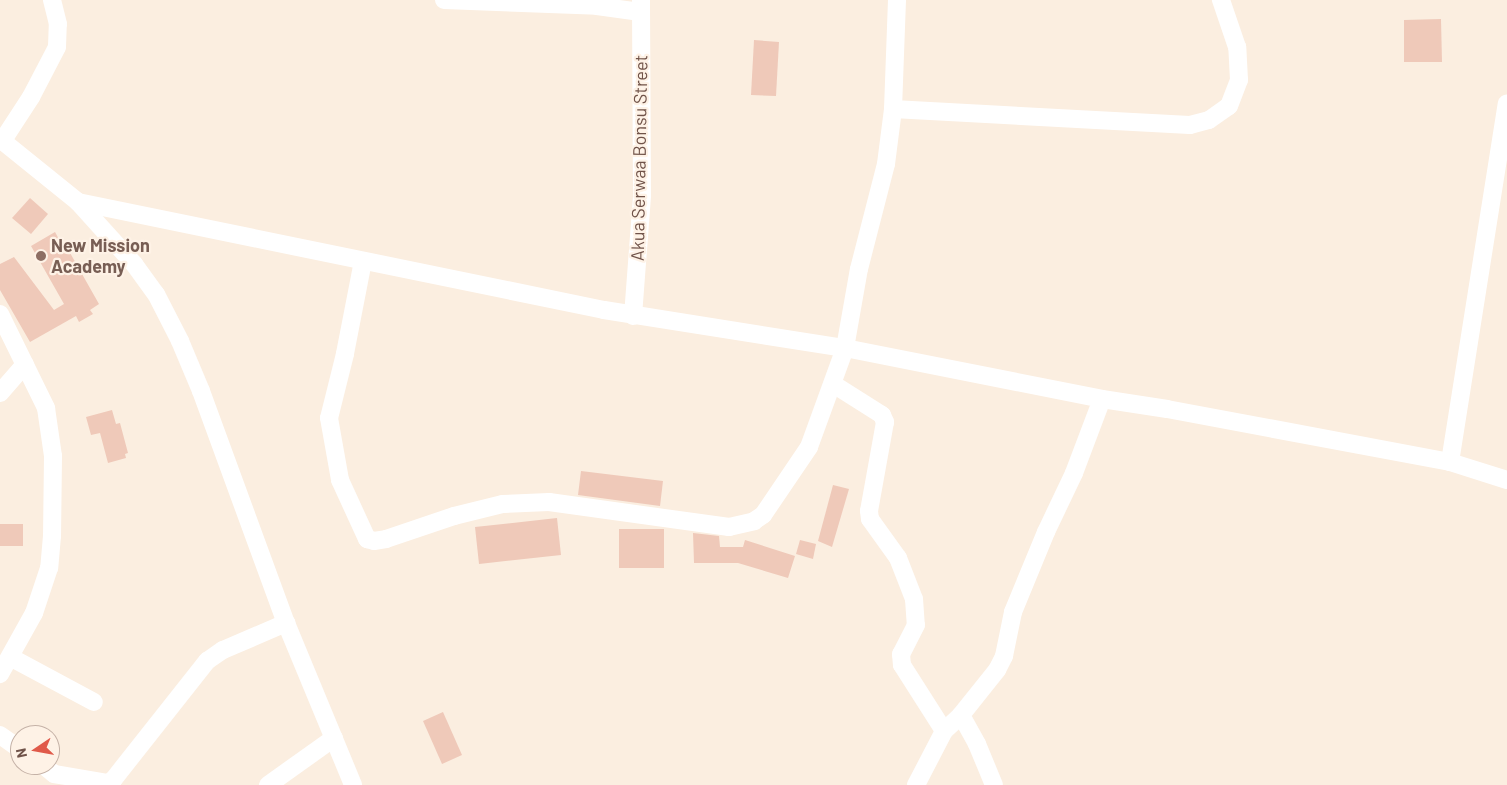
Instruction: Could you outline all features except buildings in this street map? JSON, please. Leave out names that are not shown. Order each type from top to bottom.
[{"type":"street","points":[[52,0],[58,24],[57,48],[31,97],[1,139],[78,202],[145,278],[156,294],[180,341],[286,623],[353,785]]},
{"type":"street","points":[[444,0],[641,6]]},
{"type":"street","points":[[363,261],[345,354],[329,418],[340,480],[366,539],[374,541],[386,539],[489,506],[503,504],[549,502],[729,527],[742,525],[763,515],[808,448],[845,348],[859,269],[884,180],[893,109],[897,0]]},
{"type":"street","points":[[893,109],[1190,125],[1209,120],[1229,106],[1239,80],[1237,47],[1221,0]]},
{"type":"street","name":"Akua Serwaa Bonsu Street","points":[[633,316],[642,194],[641,6]]},
{"type":"street","points":[[1450,462],[1507,104]]},
{"type":"street","points":[[78,202],[633,316],[845,348],[1102,399],[1167,409],[1450,462],[1507,480]]},
{"type":"street","points":[[0,314],[46,408],[51,434],[52,536],[49,568],[42,593],[34,613],[0,674]]},
{"type":"street","points":[[0,393],[25,364]]},
{"type":"street","points":[[833,384],[882,415],[885,422],[869,511],[870,519],[898,558],[914,600],[916,625],[901,654],[902,665],[944,731]]},
{"type":"street","points":[[916,785],[944,731],[961,714],[997,670],[1004,656],[1013,612],[1046,532],[1074,473],[1102,399]]},
{"type":"street","points":[[52,775],[102,783],[113,780],[207,660],[223,650],[286,623]]},
{"type":"street","points":[[10,657],[94,702]]},
{"type":"street","points":[[961,714],[977,744],[994,785]]},
{"type":"street","points":[[268,785],[334,738]]},
{"type":"place","name":"New Mission Academy","points":[[41,256]]}]
